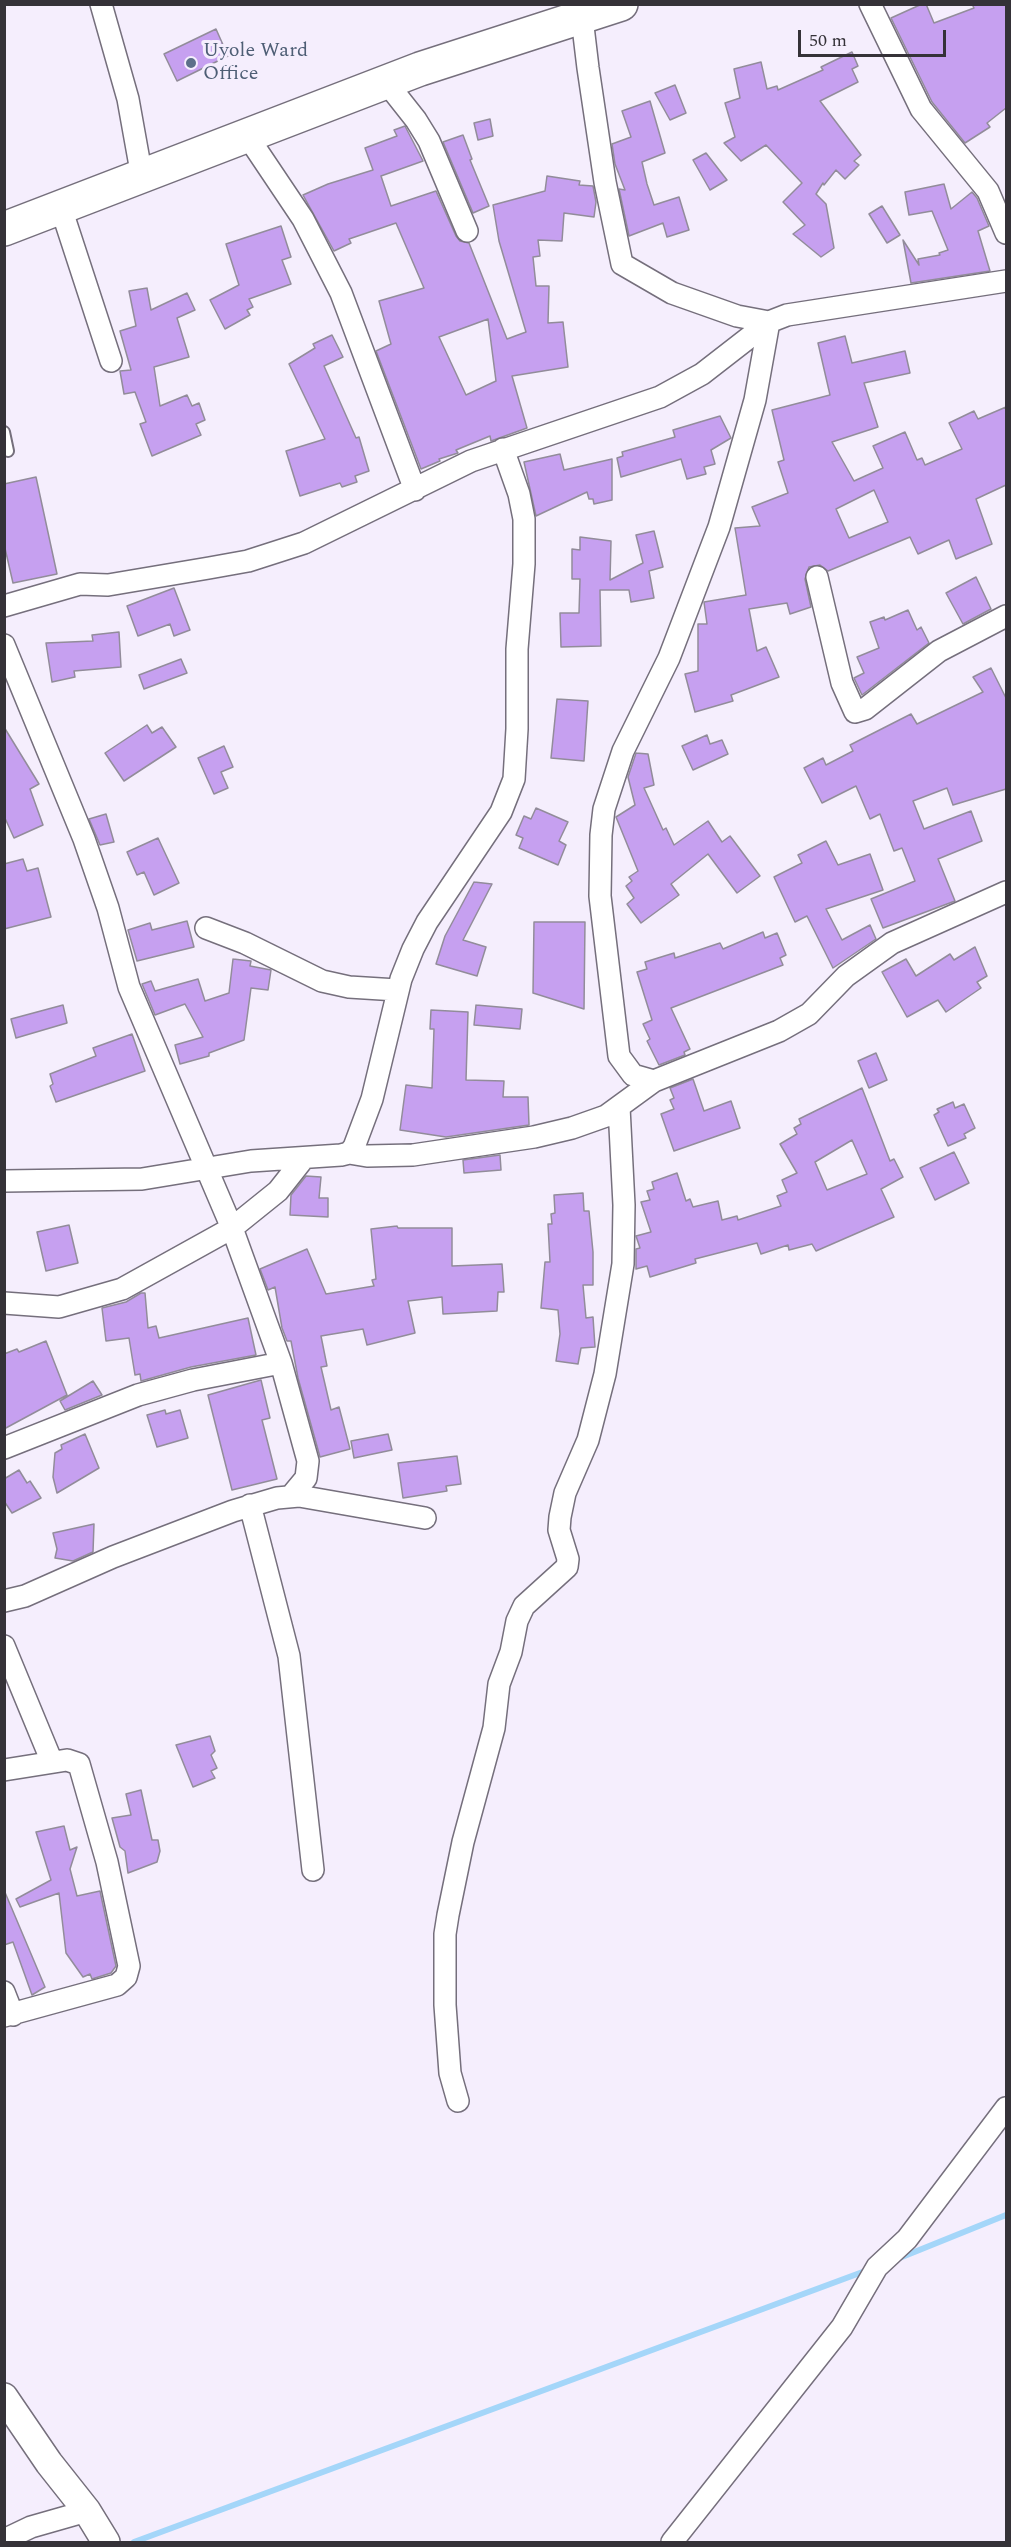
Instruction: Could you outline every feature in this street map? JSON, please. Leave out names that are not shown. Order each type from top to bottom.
[{"type":"highway","points":[[4,229],[420,69],[585,11],[621,4]]},
{"type":"street","points":[[101,4],[128,99],[142,177]]},
{"type":"street","points":[[870,4],[921,109],[988,190],[1006,233]]},
{"type":"street","points":[[585,11],[599,147],[622,264],[672,293],[737,316],[769,322]]},
{"type":"street","points":[[386,82],[416,120],[429,141],[467,231]]},
{"type":"street","points":[[248,137],[303,219],[336,284],[415,490]]},
{"type":"street","points":[[61,208],[111,361]]},
{"type":"street","points":[[4,606],[80,584],[108,585],[209,568],[274,554],[314,539],[471,462],[503,449],[595,421],[660,397],[702,374],[769,322],[797,313],[1006,280]]},
{"type":"street","points":[[654,1081],[633,1075],[619,1056],[600,896],[604,809],[623,751],[669,658],[719,527],[755,400],[769,322]]},
{"type":"street","points":[[349,1153],[358,1139],[372,1099],[397,990],[427,922],[501,812],[514,779],[517,729],[517,649],[524,564],[524,519],[519,494],[503,449]]},
{"type":"street","points":[[817,577],[842,683],[855,712],[865,709],[939,651],[1006,616]]},
{"type":"street","points":[[4,645],[84,839],[108,908],[129,987],[232,1228],[281,1364],[308,1461],[306,1478],[291,1496]]},
{"type":"street","points":[[4,1181],[142,1179],[207,1167],[349,1153],[367,1156],[413,1155],[534,1137],[593,1122],[619,1107],[654,1081],[795,1022],[809,1014],[846,976],[892,943],[1006,892]]},
{"type":"street","points":[[206,928],[245,943],[321,981],[349,987],[397,990]]},
{"type":"street","points":[[458,2101],[450,2073],[445,2005],[445,1934],[448,1914],[463,1842],[494,1728],[499,1684],[511,1652],[517,1621],[524,1606],[567,1567],[568,1559],[559,1530],[560,1516],[565,1493],[588,1440],[600,1393],[623,1264],[624,1206],[619,1107]]},
{"type":"street","points":[[4,1303],[59,1307],[122,1289],[232,1228],[278,1191],[304,1158]]},
{"type":"street","points":[[4,1448],[138,1395],[193,1380],[281,1364]]},
{"type":"street","points":[[4,1601],[25,1596],[113,1557],[250,1506],[291,1496],[425,1518]]},
{"type":"street","points":[[250,1506],[289,1656],[313,1870]]},
{"type":"street","points":[[4,1646],[52,1762]]},
{"type":"street","points":[[4,1770],[74,1760],[80,1766],[108,1862],[126,1941],[129,1972],[117,1985],[9,2016],[4,1992]]},
{"type":"street","points":[[672,2542],[842,2327],[877,2266],[907,2239],[1006,2108]]},
{"type":"street","points":[[4,2397],[49,2463],[87,2511],[106,2542]]},
{"type":"street","points":[[4,2542],[10,2536],[31,2527],[87,2511]]},
{"type":"lane","points":[[4,432],[8,451]]},
{"type":"building","points":[[926,4],[934,23],[974,8],[972,4],[1006,4],[1006,108],[987,123],[990,127],[965,143],[932,102],[891,18]]},
{"type":"building","points":[[216,29],[228,56],[177,81],[164,54]]},
{"type":"building","points":[[852,52],[858,66],[852,69],[858,82],[820,101],[861,155],[854,161],[859,165],[845,179],[836,170],[816,194],[826,204],[834,248],[821,257],[793,234],[805,225],[783,202],[802,183],[766,145],[741,161],[724,143],[735,137],[725,103],[740,98],[734,69],[761,62],[767,89],[777,86],[778,90],[823,70],[821,67]]},
{"type":"building","points":[[675,85],[686,113],[670,120],[655,93]]},
{"type":"building","points":[[650,101],[665,153],[642,162],[647,184],[654,205],[679,197],[689,230],[667,237],[663,223],[629,236],[619,189],[625,190],[615,164],[612,144],[631,137],[622,111]]},
{"type":"building","points":[[490,119],[493,136],[478,140],[474,123]]},
{"type":"building","points":[[405,126],[423,161],[381,176],[391,206],[436,191],[456,236],[460,241],[469,243],[507,339],[526,332],[499,241],[493,205],[545,191],[547,176],[580,181],[579,185],[593,186],[596,202],[594,217],[564,213],[562,241],[538,240],[540,256],[533,257],[536,286],[549,286],[548,323],[563,322],[568,367],[512,376],[527,428],[491,441],[490,436],[456,450],[458,453],[439,459],[440,461],[421,469],[376,351],[391,344],[379,301],[424,288],[396,223],[349,239],[351,243],[334,251],[303,195],[328,184],[373,170],[365,148],[397,136],[394,130]],"holes":[[[488,319],[496,381],[466,395],[439,337]]]},
{"type":"building","points":[[463,135],[472,159],[470,160],[489,206],[473,213],[443,142]]},
{"type":"building","points":[[706,153],[727,180],[710,190],[693,160]]},
{"type":"building","points":[[944,184],[951,209],[972,192],[977,198],[989,226],[978,231],[990,271],[911,283],[903,240],[919,265],[918,259],[940,255],[939,253],[948,250],[932,211],[909,215],[905,192]]},
{"type":"building","points":[[882,206],[900,235],[887,243],[869,214]]},
{"type":"building","points":[[281,226],[291,257],[282,260],[291,284],[249,299],[253,307],[247,310],[250,315],[225,329],[210,300],[239,285],[226,244]]},
{"type":"building","points":[[147,288],[151,310],[187,293],[195,310],[177,318],[189,357],[154,367],[160,406],[187,395],[192,406],[199,403],[205,420],[196,424],[201,435],[152,456],[140,424],[146,422],[135,392],[124,394],[120,371],[131,370],[120,331],[136,326],[129,291]]},
{"type":"building","points":[[332,335],[343,357],[324,366],[356,438],[359,437],[369,471],[355,476],[357,482],[342,487],[340,483],[300,496],[286,451],[325,439],[289,364],[315,348],[313,344]]},
{"type":"building","points":[[845,336],[852,363],[905,351],[910,373],[864,383],[878,427],[832,442],[854,481],[883,468],[873,446],[905,432],[917,460],[922,458],[925,465],[962,449],[949,423],[974,411],[978,419],[1006,407],[1006,485],[976,499],[992,544],[956,559],[949,540],[918,554],[910,537],[828,571],[820,565],[809,567],[805,579],[811,607],[790,614],[787,603],[749,609],[757,651],[766,647],[779,677],[731,695],[733,701],[695,712],[685,674],[698,671],[698,624],[707,624],[704,602],[746,595],[735,528],[760,526],[752,507],[788,493],[778,462],[784,460],[772,410],[830,395],[818,343]],"holes":[[[874,490],[888,522],[849,538],[836,509]]]},
{"type":"building","points":[[720,416],[731,438],[711,450],[715,464],[704,467],[706,474],[687,479],[681,459],[621,477],[617,458],[623,456],[622,452],[675,437],[673,430]]},
{"type":"building","points":[[560,454],[564,470],[612,459],[612,500],[594,504],[587,492],[536,516],[524,462]]},
{"type":"building","points":[[36,477],[57,574],[13,583],[4,544],[4,484]]},
{"type":"building","points":[[654,531],[663,567],[649,571],[654,598],[631,602],[629,590],[600,590],[601,646],[561,647],[560,613],[579,613],[580,579],[572,579],[572,549],[580,550],[580,537],[611,541],[610,580],[643,563],[636,535]]},
{"type":"building","points":[[976,577],[991,609],[963,624],[946,593]]},
{"type":"building","points":[[174,588],[190,630],[174,636],[170,624],[138,636],[127,606]]},
{"type":"building","points":[[908,610],[917,630],[921,627],[929,643],[862,695],[854,678],[864,673],[857,657],[879,648],[870,622],[884,617],[885,620]]},
{"type":"building","points":[[119,632],[121,667],[74,671],[75,677],[52,682],[46,643],[93,641],[92,635]]},
{"type":"building","points":[[181,659],[187,673],[144,689],[139,675]]},
{"type":"building","points":[[991,668],[1006,698],[1006,789],[953,805],[947,788],[913,801],[924,829],[971,811],[982,841],[938,859],[955,901],[883,928],[871,899],[915,881],[902,848],[894,851],[880,814],[870,819],[856,786],[822,803],[804,768],[823,758],[826,765],[853,751],[850,745],[911,714],[917,724],[983,692],[973,677]]},
{"type":"building","points":[[557,699],[588,701],[584,761],[551,758]]},
{"type":"building","points":[[147,725],[152,733],[162,727],[176,747],[124,781],[105,753]]},
{"type":"building","points":[[4,727],[39,784],[30,789],[43,825],[14,838],[4,816]]},
{"type":"building","points":[[707,735],[710,744],[722,740],[728,754],[693,770],[682,746]]},
{"type":"building","points":[[224,746],[233,767],[221,772],[228,788],[214,794],[198,758]]},
{"type":"building","points":[[636,753],[648,754],[654,785],[644,788],[663,830],[666,828],[674,845],[708,821],[722,842],[730,836],[760,876],[737,893],[708,854],[671,884],[679,895],[641,923],[627,904],[634,898],[626,886],[632,881],[629,877],[638,871],[616,817],[635,805],[628,777]]},
{"type":"building","points":[[536,808],[568,822],[559,841],[566,845],[558,865],[519,848],[523,838],[516,835],[524,816],[531,819]]},
{"type":"building","points":[[106,814],[114,842],[100,845],[89,819]]},
{"type":"building","points":[[158,838],[179,883],[154,895],[144,872],[137,875],[127,852]]},
{"type":"building","points":[[826,841],[838,865],[870,854],[883,890],[826,909],[842,940],[870,925],[876,939],[833,968],[807,916],[795,922],[774,877],[802,863],[798,855]]},
{"type":"building","points":[[23,859],[27,871],[38,868],[51,917],[4,929],[4,864]]},
{"type":"building","points":[[474,882],[492,884],[463,940],[486,947],[477,976],[436,964],[445,936]]},
{"type":"building","points":[[187,921],[194,947],[137,961],[128,930],[150,923],[152,930]]},
{"type":"building","points":[[534,922],[585,922],[584,1009],[533,993]]},
{"type":"building","points":[[763,932],[765,938],[777,933],[786,955],[780,958],[783,965],[671,1008],[690,1049],[684,1052],[685,1055],[659,1065],[647,1041],[650,1039],[643,1024],[652,1020],[637,972],[647,969],[645,962],[674,953],[675,958],[720,943],[723,949]]},
{"type":"building","points":[[975,947],[987,976],[977,982],[981,988],[946,1012],[938,1000],[907,1017],[882,972],[906,959],[916,976],[950,954],[954,960]]},
{"type":"building","points":[[233,959],[251,961],[250,966],[271,970],[268,990],[251,988],[244,1040],[209,1053],[209,1056],[180,1064],[175,1045],[203,1037],[185,1004],[155,1015],[142,984],[151,981],[155,991],[198,979],[205,1001],[229,993]]},
{"type":"building","points":[[63,1005],[67,1023],[16,1038],[11,1019]]},
{"type":"building","points":[[476,1005],[522,1009],[520,1029],[474,1025]]},
{"type":"building","points":[[431,1010],[468,1012],[466,1080],[504,1081],[503,1097],[528,1097],[529,1125],[446,1137],[400,1130],[406,1085],[432,1088],[434,1029],[430,1029]]},
{"type":"building","points":[[132,1034],[145,1071],[56,1102],[50,1086],[53,1084],[50,1074],[96,1056],[93,1048]]},
{"type":"building","points":[[876,1053],[887,1080],[869,1088],[858,1061]]},
{"type":"building","points":[[693,1079],[704,1111],[731,1101],[740,1128],[674,1151],[661,1114],[674,1109],[670,1100],[674,1098],[670,1088]]},
{"type":"building","points":[[862,1088],[890,1161],[894,1159],[903,1177],[881,1189],[894,1217],[816,1251],[812,1244],[789,1250],[788,1245],[761,1254],[757,1243],[695,1259],[696,1263],[650,1277],[647,1266],[636,1269],[636,1249],[640,1248],[636,1236],[651,1232],[641,1202],[650,1200],[647,1191],[654,1189],[652,1182],[677,1173],[686,1201],[690,1199],[693,1207],[718,1201],[722,1220],[737,1216],[738,1220],[781,1206],[777,1196],[787,1192],[782,1180],[797,1173],[780,1144],[797,1134],[794,1128],[801,1124],[799,1119]],"holes":[[[852,1140],[867,1174],[827,1190],[815,1162]]]},
{"type":"building","points":[[953,1102],[955,1108],[964,1104],[975,1128],[964,1134],[966,1138],[948,1146],[934,1115],[939,1112],[937,1109]]},
{"type":"building","points":[[954,1152],[969,1183],[935,1200],[920,1168]]},
{"type":"building","points":[[500,1155],[501,1170],[464,1173],[463,1160]]},
{"type":"building","points":[[306,1176],[321,1177],[319,1198],[328,1198],[328,1217],[290,1215],[291,1195]]},
{"type":"building","points":[[583,1193],[584,1211],[589,1211],[593,1285],[583,1285],[586,1318],[593,1317],[595,1347],[581,1348],[578,1364],[556,1361],[560,1334],[558,1310],[541,1308],[545,1262],[550,1262],[548,1224],[552,1224],[551,1214],[555,1213],[554,1195]]},
{"type":"building","points":[[69,1225],[78,1263],[46,1271],[37,1232]]},
{"type":"building","points":[[397,1226],[398,1228],[452,1228],[452,1266],[502,1264],[504,1292],[498,1292],[497,1311],[443,1314],[442,1297],[408,1301],[415,1333],[367,1345],[363,1329],[321,1336],[327,1366],[321,1367],[331,1410],[339,1407],[350,1449],[320,1457],[298,1378],[291,1341],[287,1341],[282,1328],[275,1287],[268,1290],[260,1269],[307,1249],[326,1294],[374,1286],[372,1280],[376,1279],[371,1229]]},
{"type":"building","points":[[145,1293],[148,1328],[156,1326],[159,1338],[248,1318],[256,1355],[191,1367],[141,1381],[140,1374],[135,1375],[129,1338],[106,1341],[102,1308],[126,1302]]},
{"type":"building","points":[[46,1341],[67,1395],[4,1429],[4,1354],[17,1349],[19,1352]]},
{"type":"building","points":[[261,1380],[270,1418],[262,1420],[277,1479],[232,1490],[208,1395]]},
{"type":"building","points":[[93,1381],[102,1395],[65,1410],[60,1401]]},
{"type":"building","points":[[165,1410],[166,1414],[180,1410],[188,1438],[157,1447],[147,1415]]},
{"type":"building","points":[[85,1434],[99,1468],[57,1493],[53,1477],[55,1453],[62,1449],[61,1445]]},
{"type":"building","points":[[388,1434],[392,1450],[354,1458],[351,1441]]},
{"type":"building","points":[[457,1456],[461,1484],[446,1486],[447,1491],[403,1498],[398,1463]]},
{"type":"building","points":[[19,1470],[27,1483],[30,1481],[41,1498],[12,1513],[4,1501],[4,1479]]},
{"type":"building","points":[[94,1524],[93,1552],[73,1561],[55,1558],[57,1549],[53,1533]]},
{"type":"building","points":[[210,1736],[215,1751],[211,1755],[217,1768],[211,1771],[215,1778],[193,1787],[176,1745]]},
{"type":"building","points":[[141,1790],[152,1840],[158,1840],[160,1851],[157,1862],[128,1873],[125,1851],[120,1847],[112,1818],[131,1815],[126,1794]]},
{"type":"building","points":[[64,1826],[70,1850],[77,1847],[70,1869],[77,1896],[100,1891],[116,1966],[111,1973],[92,1979],[90,1974],[83,1977],[66,1953],[59,1893],[20,1907],[16,1899],[51,1880],[36,1832]]},
{"type":"building","points":[[4,1890],[45,1987],[32,1995],[13,1942],[4,1945]]},
{"type":"waterway","points":[[897,2259],[1006,2215]]},
{"type":"waterway","points":[[134,2542],[868,2270]]},
{"type":"place","name":"Uyole Ward Office","points":[[191,63]]}]
